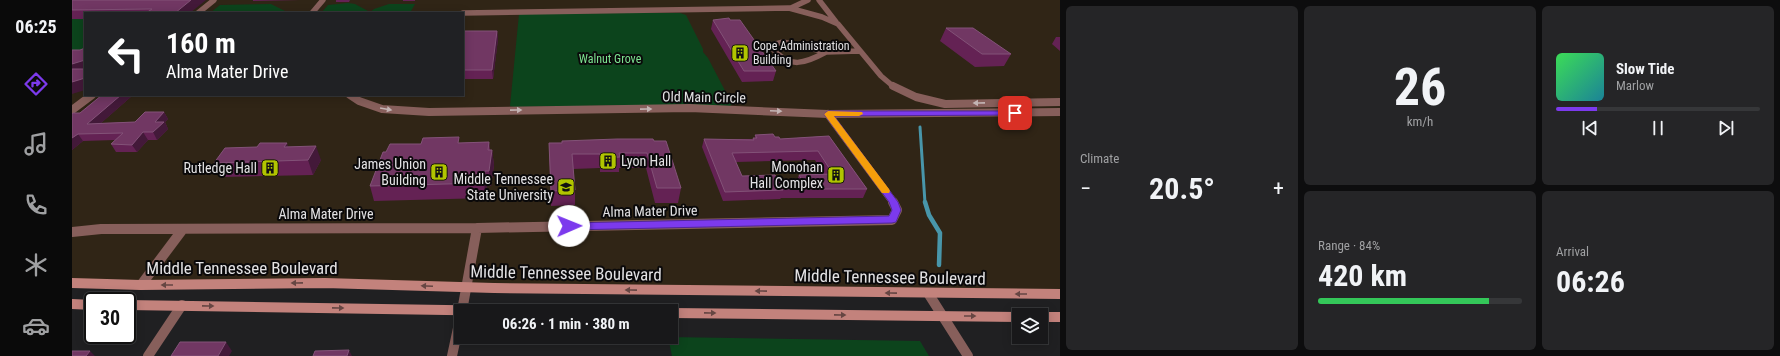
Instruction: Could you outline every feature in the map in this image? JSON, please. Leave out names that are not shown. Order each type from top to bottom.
[{"type":"main road","name":"Middle Tennessee Boulevard","points":[[72,283],[141,285],[325,283],[466,288],[1060,294]]},
{"type":"main road","points":[[72,304],[84,304]]},
{"type":"main road","points":[[136,305],[454,312]]},
{"type":"main road","points":[[678,313],[1012,317]]},
{"type":"main road","points":[[1048,317],[1060,317]]},
{"type":"street","points":[[199,12],[214,0]]},
{"type":"street","points":[[313,12],[323,0]]},
{"type":"street","points":[[464,14],[789,8],[802,4],[808,0]]},
{"type":"street","points":[[819,0],[881,76],[895,88],[916,97],[945,104],[1060,102]]},
{"type":"street","points":[[789,8],[822,17],[838,24]]},
{"type":"street","points":[[826,52],[811,60],[795,63],[780,58],[772,48],[772,45],[778,42],[790,42],[826,52],[860,51]]},
{"type":"street","points":[[72,110],[91,96]]},
{"type":"street","name":"Old Main Circle","points":[[352,96],[369,105],[396,111],[429,112],[690,108],[828,114],[1060,112]]},
{"type":"street","points":[[945,104],[956,114]]},
{"type":"street","name":"Alma Mater Drive","points":[[72,232],[101,229],[477,228],[892,220],[897,210],[894,202],[828,114]]},
{"type":"street","points":[[463,304],[477,228]]},
{"type":"street","points":[[141,285],[183,229]]},
{"type":"street","points":[[928,293],[968,356]]},
{"type":"street","points":[[148,356],[182,305]]},
{"type":"street","points":[[452,356],[454,344]]},
{"type":"shaded area","name":"Middle Tennessee State University","points":[[72,0],[1060,0],[1060,294],[72,279]]},
{"type":"green space","points":[[348,3],[355,4],[368,11],[322,12],[328,5]]},
{"type":"green space","points":[[72,4],[84,12],[84,72],[72,81]]},
{"type":"green space","points":[[271,4],[285,11],[211,12],[220,5]]},
{"type":"green space","points":[[389,4],[415,4],[411,12],[370,12],[374,9]]},
{"type":"green space","name":"Walnut Grove","points":[[680,13],[686,15],[703,49],[703,52],[708,58],[732,104],[730,106],[510,106],[519,14]]},
{"type":"green space","points":[[678,337],[920,341],[929,356],[672,356],[669,344],[678,344]]},
{"type":"building","points":[[72,0],[191,0],[176,12],[148,12],[152,9],[72,10]]},
{"type":"building","points":[[729,18],[730,20],[740,20],[776,71],[744,71],[713,20]]},
{"type":"building","points":[[946,28],[973,28],[1011,54],[982,54]]},
{"type":"building","points":[[464,31],[497,31],[492,70],[464,70]]},
{"type":"building","points":[[84,48],[84,60],[72,64],[72,50]]},
{"type":"building","points":[[72,69],[84,69],[84,78],[72,82]]},
{"type":"building","points":[[101,96],[120,96],[87,124],[135,122],[145,112],[164,112],[155,122],[164,122],[153,132],[143,132],[132,145],[111,144],[123,133],[78,134],[72,138],[72,114],[80,113]]},
{"type":"building","points":[[773,134],[775,137],[779,137],[780,139],[829,136],[867,189],[783,189],[725,192],[704,139],[754,140],[753,138],[757,138],[755,135]],"holes":[[[818,151],[833,174],[799,175],[802,180],[778,181],[775,175],[742,176],[732,153]]]},
{"type":"building","name":"James Union Building","points":[[459,137],[458,143],[489,142],[488,150],[492,150],[489,171],[485,171],[484,183],[370,186],[383,152],[386,152],[390,144],[421,144],[423,138]]},
{"type":"building","points":[[653,139],[654,141],[666,141],[681,188],[657,188],[647,153],[619,153],[620,157],[601,158],[600,154],[572,154],[575,190],[551,191],[549,143],[562,143],[562,141]]},
{"type":"building","points":[[260,143],[287,143],[284,147],[316,146],[308,160],[214,163],[225,148],[257,147]]},
{"type":"building","points":[[180,342],[226,342],[218,356],[171,356]]},
{"type":"building","points":[[349,350],[347,356],[313,356],[315,351]]},
{"type":"building","points":[[72,351],[90,351],[86,356],[72,356]]},
{"type":"waterway","points":[[920,127],[925,203]]},
{"type":"waterway","points":[[925,202],[929,215],[940,233],[939,265]]},
{"type":"slow traffic","points":[[859,114],[828,114],[886,191]]},
{"type":"place","name":"Cope Administration Building","points":[[740,53]]},
{"type":"place","name":"Lyon Hall","points":[[608,161]]},
{"type":"place","name":"Rutledge Hall","points":[[270,168]]},
{"type":"place","name":"James Union Building","points":[[439,172]]},
{"type":"place","name":"Monohan Hall Complex","points":[[836,175]]},
{"type":"place","name":"Middle Tennessee State University","points":[[566,187]]},
{"type":"route","points":[[569,226],[892,220],[897,210],[894,202],[828,114],[1015,113]]}]
